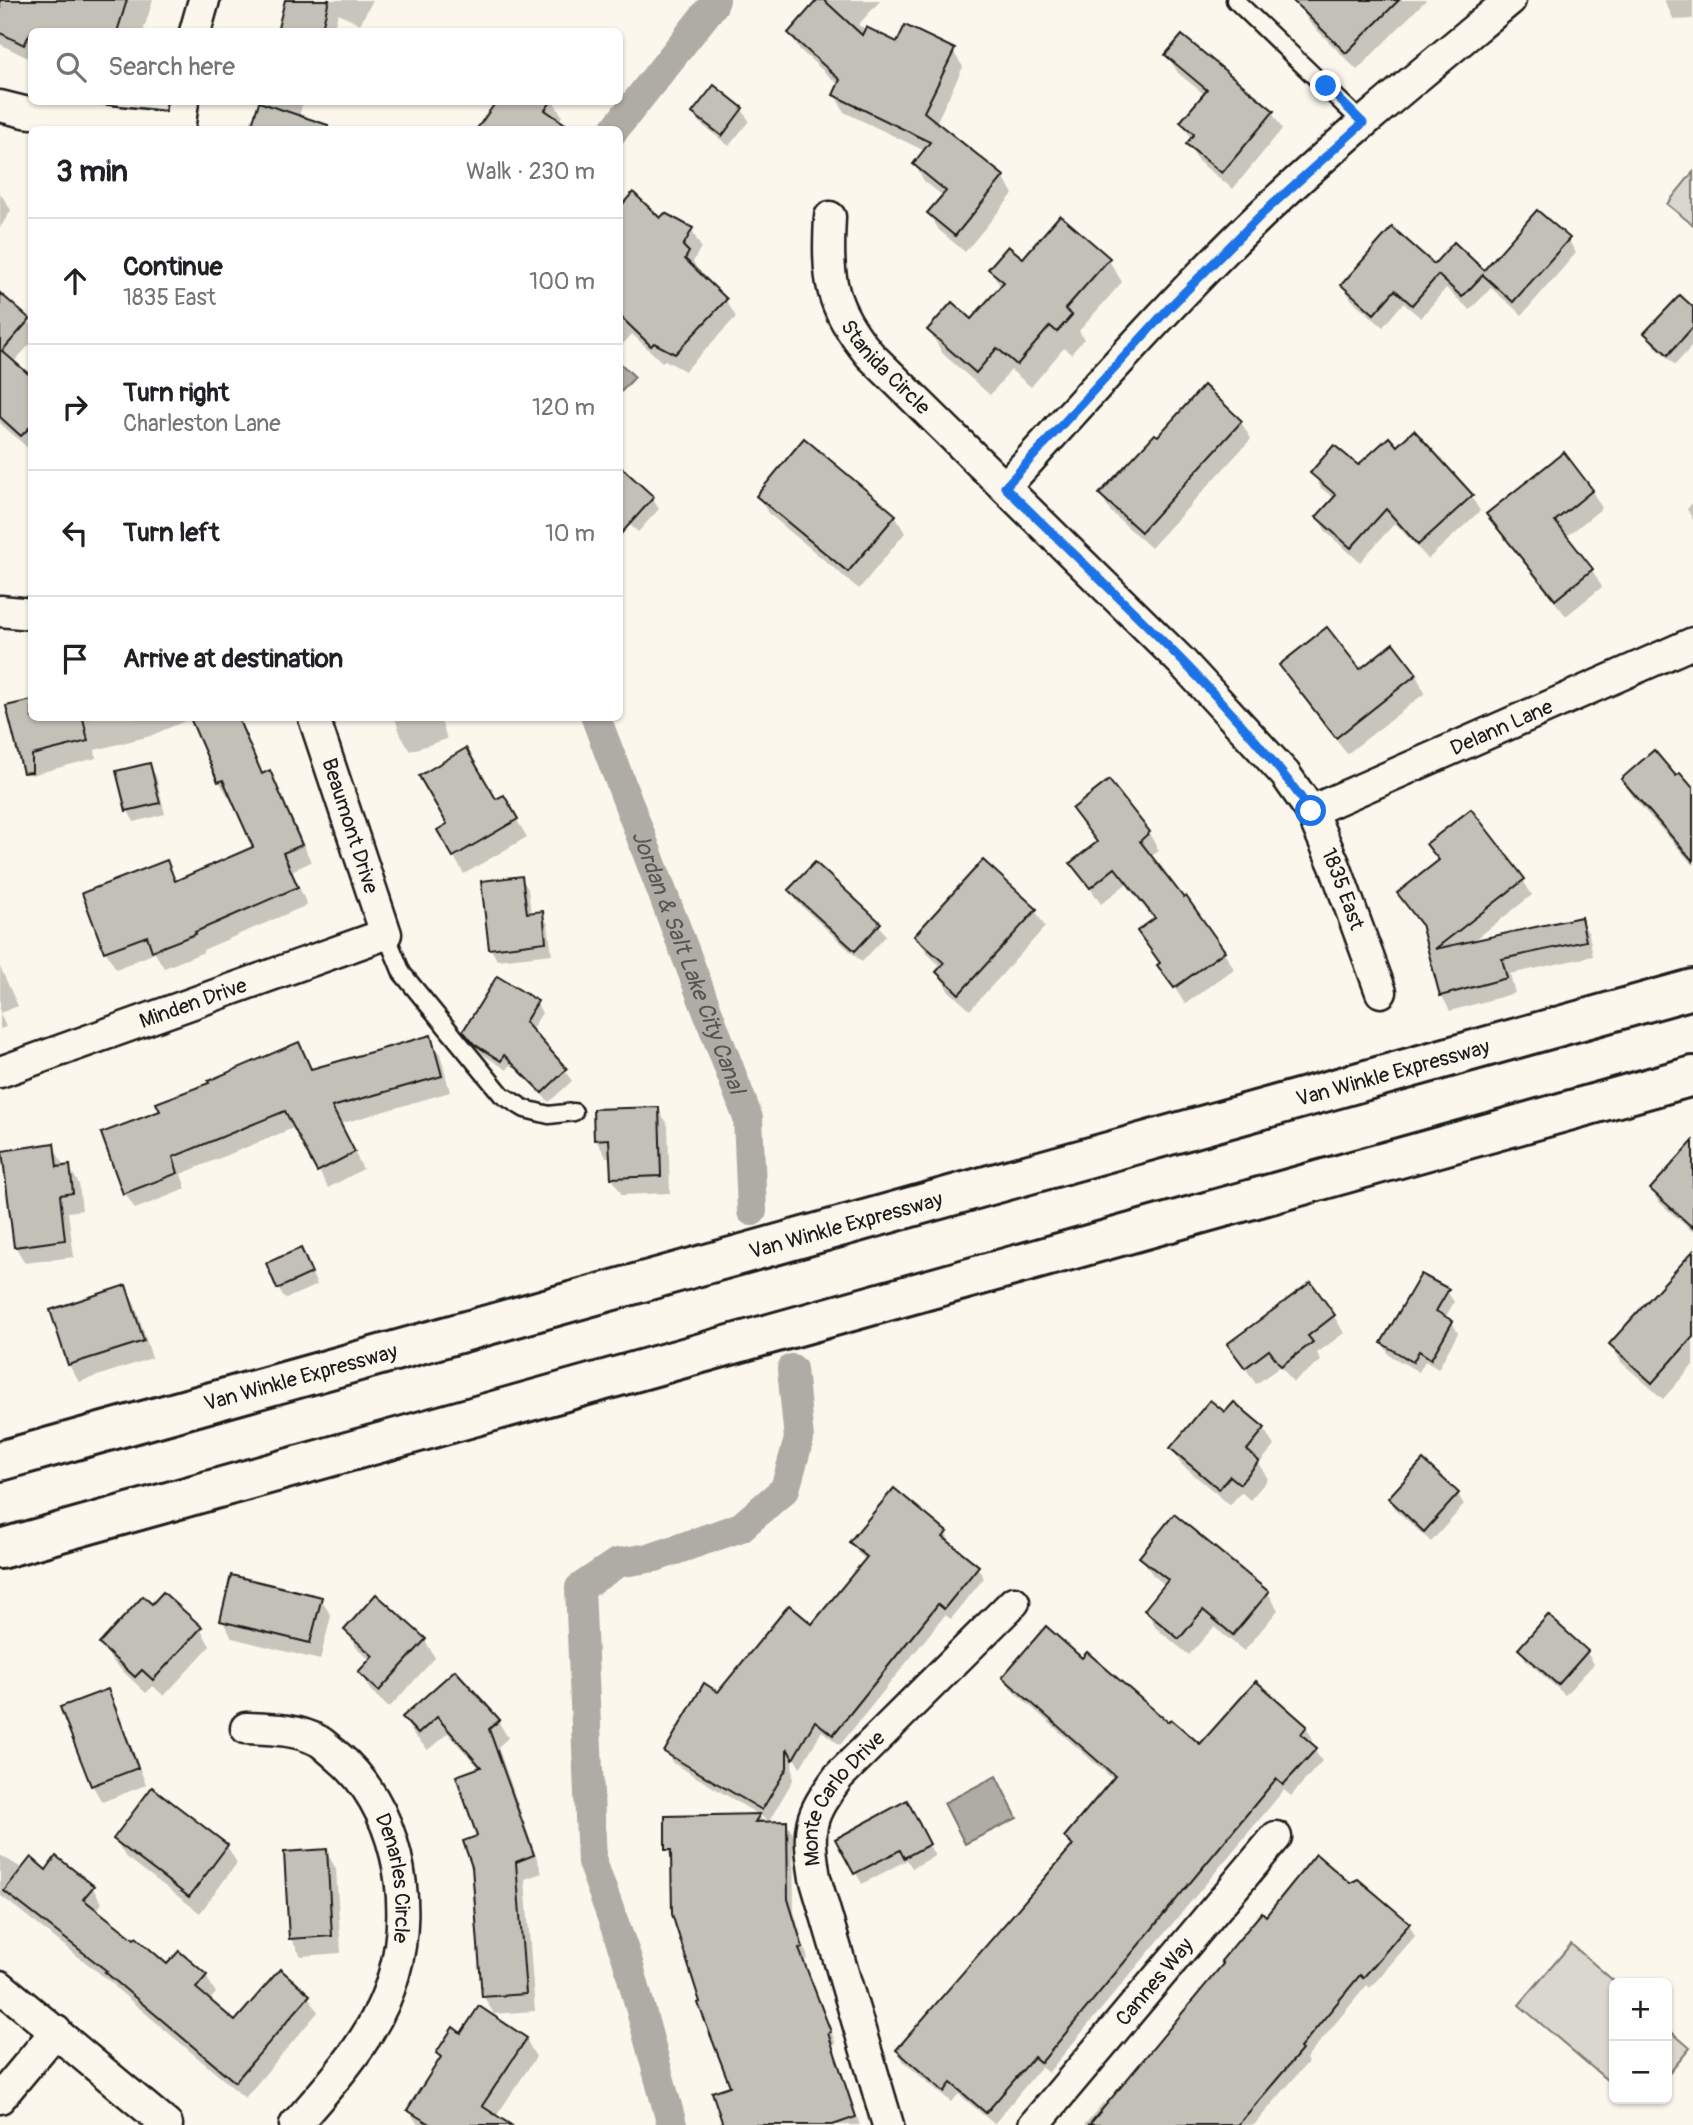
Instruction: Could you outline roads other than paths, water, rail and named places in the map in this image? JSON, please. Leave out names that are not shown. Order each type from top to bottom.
[{"type":"main road","name":"Van Winkle Expressway","points":[[0,1461],[1693,989]]},
{"type":"main road","points":[[0,1549],[1693,1076]]},
{"type":"street","points":[[196,28],[204,0]]},
{"type":"street","points":[[1005,487],[1195,281],[1272,205],[1363,123],[1510,0]]},
{"type":"street","points":[[179,126],[183,105]]},
{"type":"street","points":[[0,106],[24,112],[152,126]]},
{"type":"street","name":"Stanida Circle","points":[[830,216],[828,261],[831,284],[839,309],[855,337],[870,355],[1005,487]]},
{"type":"street","name":"1835 East","points":[[1005,487],[1218,699],[1285,774],[1311,811],[1335,866],[1381,992]]},
{"type":"street","points":[[0,611],[28,614]]},
{"type":"street","name":"Delann Lane","points":[[1311,811],[1693,643]]},
{"type":"street","name":"Beaumont Drive","points":[[315,721],[386,934]]},
{"type":"street","name":"Minden Drive","points":[[0,1072],[386,934]]},
{"type":"street","name":"Monte Carlo Drive","points":[[888,2125],[815,1878],[810,1845],[811,1821],[839,1776],[1014,1602]]},
{"type":"street","name":"Denarles Circle","points":[[246,1728],[283,1729],[318,1741],[352,1768],[377,1805],[391,1843],[402,1892],[402,1925],[394,1975],[379,2010],[365,2039],[344,2068],[295,2125]]},
{"type":"street","name":"Cannes Way","points":[[1034,2125],[1276,1837]]},
{"type":"street","points":[[0,1986],[167,2125]]},
{"type":"street","points":[[0,2098],[56,2031]]},
{"type":"lane","points":[[1235,0],[1363,123]]},
{"type":"lane","points":[[386,934],[402,972],[502,1095],[525,1109],[549,1115],[574,1112]]},
{"type":"waterway","name":"Jordan & Salt Lake City Canal","points":[[617,126],[715,0]]},
{"type":"waterway","name":"Jordan & Salt Lake City Canal","points":[[597,721],[748,1118],[752,1211]]},
{"type":"waterway","name":"Jordan & Salt Lake City Canal","points":[[672,2125],[627,1959],[592,1862],[580,1588],[617,1563],[655,1557],[741,1527],[785,1489],[799,1439],[792,1369]]}]
